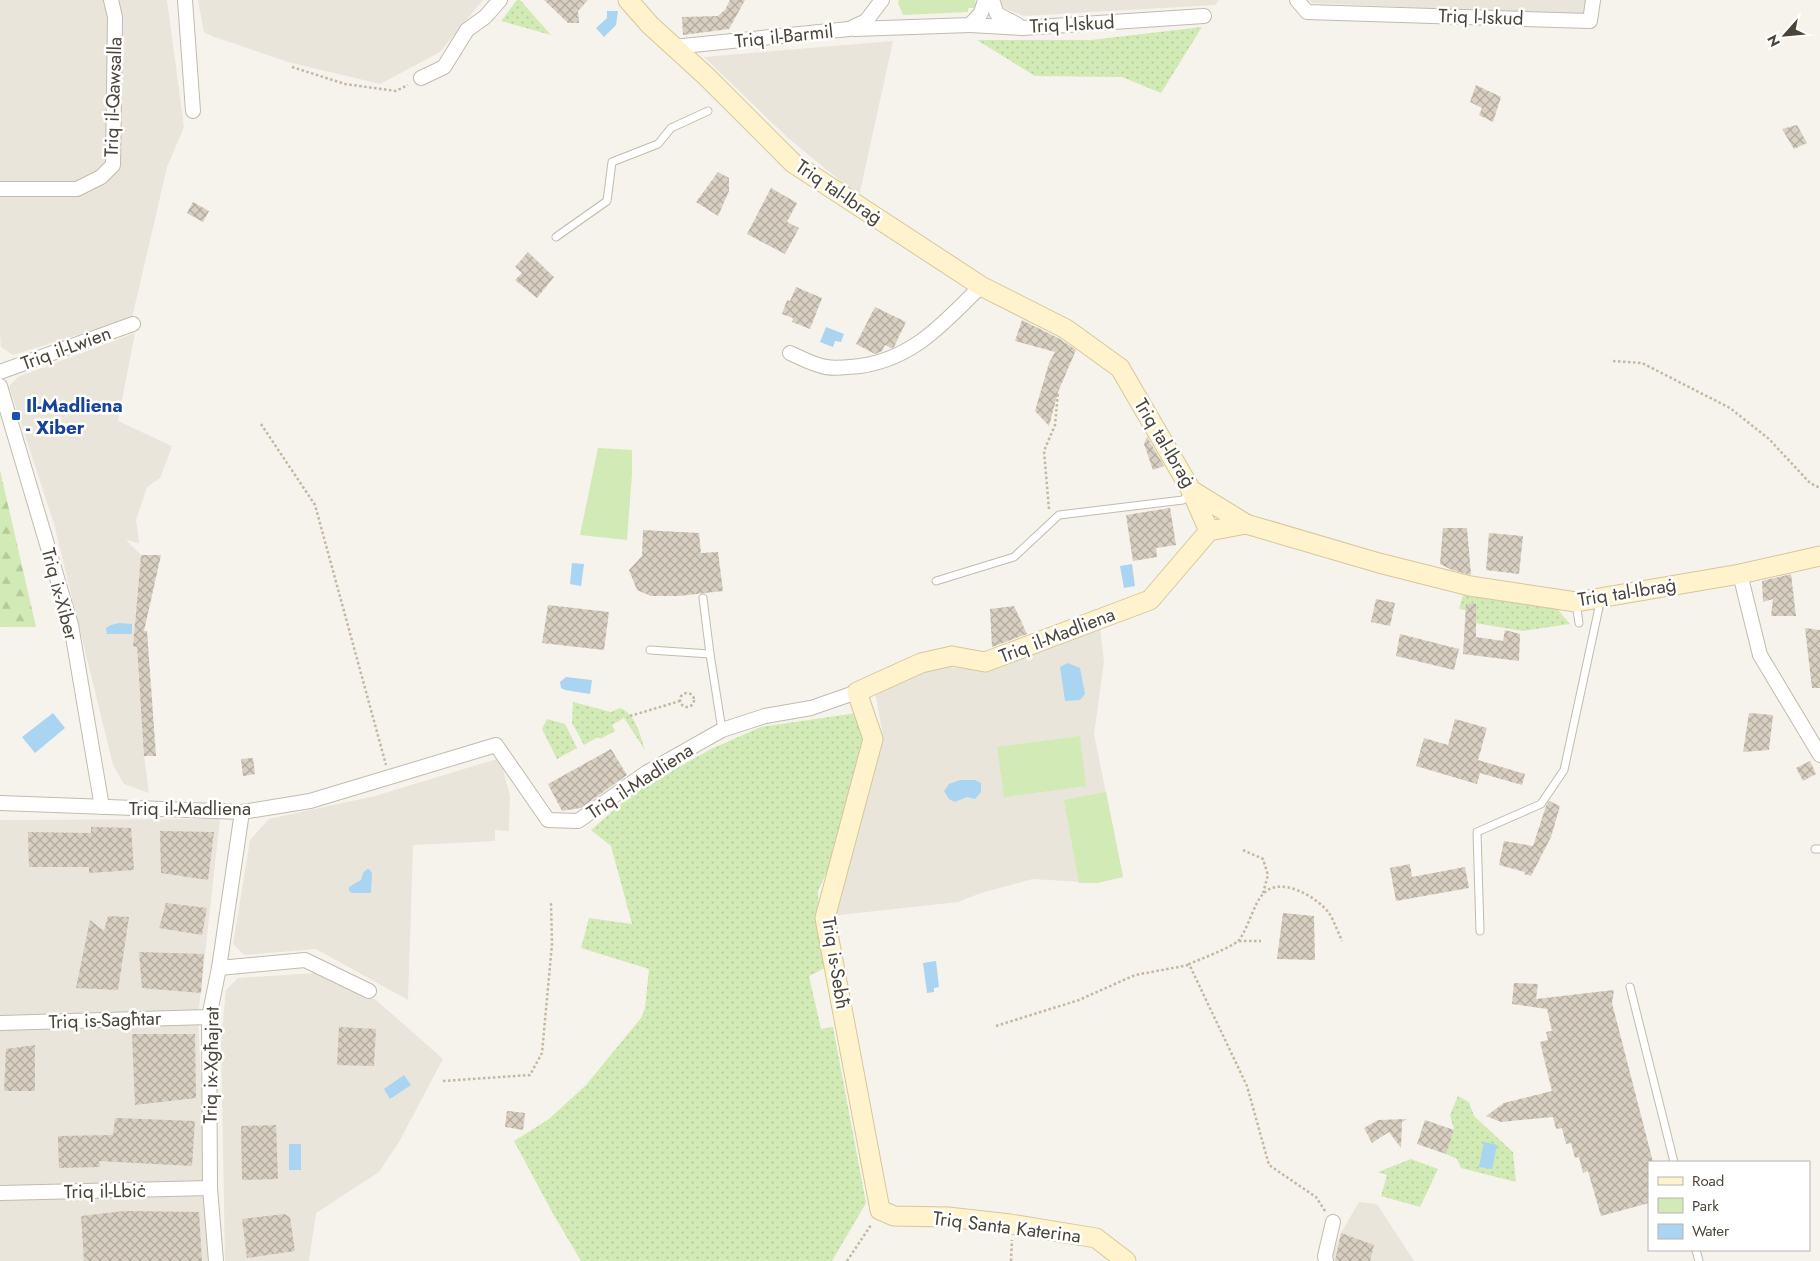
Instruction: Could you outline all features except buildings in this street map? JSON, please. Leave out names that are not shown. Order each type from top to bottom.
[{"type":"main road","name":"Triq tal-Ibraġ","points":[[628,0],[673,47],[707,76],[793,163],[981,286],[1066,329],[1120,368],[1191,490],[1246,524],[1379,564],[1470,586],[1576,602],[1740,574],[1820,556]]},
{"type":"main road","points":[[1191,490],[1209,531],[1246,524]]},
{"type":"main road","name":"Triq il-Madliena","points":[[857,692],[920,663],[952,656],[985,662],[1150,600],[1209,531]]},
{"type":"main road","name":"Triq is-Sebħ","points":[[857,692],[873,739],[825,918],[880,1210]]},
{"type":"main road","name":"Triq Santa Katerina","points":[[880,1210],[894,1216],[948,1217],[1010,1224],[1096,1238],[1126,1261]]},
{"type":"street","name":"Triq il-Qawsalla","points":[[0,189],[77,189],[100,177],[112,165],[115,17],[111,0]]},
{"type":"street","points":[[185,0],[193,111]]},
{"type":"street","points":[[422,78],[444,67],[467,30],[485,16],[500,0]]},
{"type":"street","points":[[970,25],[981,13],[985,0]]},
{"type":"street","points":[[992,0],[997,14],[1022,28]]},
{"type":"street","name":"Triq l-Iskud","points":[[1297,0],[1307,12],[1590,21],[1593,0]]},
{"type":"street","points":[[881,2],[884,14],[901,26]]},
{"type":"street","name":"Triq il-Barmil","points":[[673,47],[849,29],[866,22],[881,2]]},
{"type":"street","name":"Triq l-Iskud","points":[[849,29],[970,25],[1022,28],[1204,16]]},
{"type":"street","points":[[790,353],[825,367],[837,368],[866,365],[896,356],[916,346],[942,325],[981,286]]},
{"type":"street","name":"Triq il-Lwien","points":[[0,372],[133,324]]},
{"type":"street","name":"Triq ix-Xiber","points":[[0,386],[71,625],[102,808]]},
{"type":"street","points":[[1740,574],[1760,655],[1820,755]]},
{"type":"street","name":"Triq il-Madliena","points":[[0,803],[242,812],[310,801],[496,745],[548,820],[578,821],[646,773],[722,730],[765,716],[811,708],[857,692]]},
{"type":"street","name":"Triq ix-Xgħajrat","points":[[216,1261],[210,1188],[209,1017],[219,968],[242,812]]},
{"type":"street","points":[[219,968],[305,960],[369,991]]},
{"type":"street","name":"Triq is-Sagħtar","points":[[0,1023],[209,1017]]},
{"type":"street","name":"Triq il-Lbiċ","points":[[0,1193],[210,1188]]},
{"type":"street","points":[[1326,1261],[1325,1256],[1333,1222]]},
{"type":"lane","points":[[556,237],[607,200],[612,162],[658,144],[671,128],[708,111]]},
{"type":"lane","points":[[936,580],[1014,557],[1059,515],[1183,500],[1191,490]]},
{"type":"lane","points":[[703,598],[722,730]]},
{"type":"lane","points":[[1480,931],[1477,832],[1541,804],[1564,770],[1601,598]]},
{"type":"lane","points":[[1576,602],[1579,623]]},
{"type":"lane","points":[[650,650],[710,654]]},
{"type":"lane","points":[[1630,987],[1674,1161]]},
{"type":"path","points":[[292,67],[345,84],[396,90],[422,78]]},
{"type":"path","points":[[1613,361],[1642,363],[1730,408],[1769,439],[1810,483],[1820,488]]},
{"type":"path","points":[[1050,523],[1044,451],[1054,425],[1058,392]]},
{"type":"path","points":[[261,424],[315,505],[389,778]]},
{"type":"path","points":[[684,693],[690,693],[693,696],[694,702],[690,706],[682,706],[680,701],[684,693]]},
{"type":"path","points":[[630,716],[680,701]]},
{"type":"path","points":[[1239,941],[1263,893],[1268,875],[1263,859],[1243,850]]},
{"type":"path","points":[[1263,893],[1274,887],[1289,887],[1306,893],[1329,913],[1342,941]]},
{"type":"path","points":[[443,1081],[530,1074],[542,1053],[552,944],[551,904]]},
{"type":"path","points":[[996,1026],[1079,1000],[1135,975],[1189,964],[1239,941],[1261,941]]},
{"type":"path","points":[[1189,964],[1247,1086],[1269,1165],[1316,1197],[1333,1222]]},
{"type":"path","points":[[847,1261],[880,1210]]},
{"type":"shaded area","points":[[0,0],[167,0],[184,127],[167,167],[132,318],[13,355],[1,347],[0,335]]},
{"type":"shaded area","points":[[198,0],[483,0],[440,52],[380,84],[288,62],[212,36],[204,32]]},
{"type":"shaded area","points":[[1000,0],[1219,0],[1215,5],[1024,16],[1001,7]]},
{"type":"shaded area","points":[[1309,0],[1588,0],[1587,15],[1312,3]]},
{"type":"shaded area","points":[[893,41],[859,196],[788,138],[704,57]]},
{"type":"shaded area","points":[[135,333],[118,421],[172,446],[160,478],[147,487],[136,520],[139,543],[126,540],[141,555],[135,620],[144,756],[149,793],[124,784],[113,765],[54,524],[9,386],[18,377]]},
{"type":"shaded area","points":[[1100,626],[1104,662],[1094,734],[1123,877],[1097,883],[1033,879],[981,893],[958,902],[830,916],[883,736],[874,686],[933,666],[985,670]]},
{"type":"shaded area","points":[[500,758],[510,796],[509,831],[495,830],[495,841],[413,845],[408,1000],[316,949],[244,955],[233,944],[250,840],[269,819],[375,796]]},
{"type":"shaded area","points":[[220,819],[198,1017],[209,1261],[0,1261],[0,820]]},
{"type":"shaded area","points":[[315,973],[376,1000],[443,1059],[399,1142],[379,1172],[316,1213],[309,1261],[225,1261],[221,1042],[226,990],[238,978]]},
{"type":"shaded area","points":[[1359,1202],[1377,1204],[1414,1261],[1330,1261],[1341,1233]]},
{"type":"green space","points":[[517,0],[520,0],[551,35],[501,21]]},
{"type":"green space","points":[[899,0],[975,0],[976,5],[974,8],[968,8],[968,12],[903,15],[898,3]]},
{"type":"green space","points":[[1202,27],[1161,93],[1122,77],[1035,76],[977,40],[1091,40]]},
{"type":"green space","points":[[598,448],[632,450],[627,540],[580,535]]},
{"type":"green space","points":[[0,470],[36,627],[0,627]]},
{"type":"green space","points":[[1463,595],[1554,605],[1570,624],[1523,631],[1469,622],[1471,611],[1459,609]]},
{"type":"green space","points":[[573,702],[611,712],[620,708],[625,711],[634,720],[645,750],[624,718],[612,725],[615,731],[600,739],[598,737],[584,745],[572,723]]},
{"type":"green space","points":[[857,713],[867,749],[842,839],[818,891],[819,922],[827,967],[809,976],[821,1029],[833,1027],[866,1203],[832,1261],[581,1261],[514,1141],[549,1119],[586,1085],[641,1018],[645,1008],[649,969],[581,948],[589,918],[632,924],[611,846],[591,830],[636,791],[711,749],[761,727]]},
{"type":"green space","points":[[547,719],[565,724],[577,748],[557,759],[542,729]]},
{"type":"green space","points":[[1080,736],[1086,786],[1004,797],[997,747]]},
{"type":"green space","points":[[1106,792],[1123,877],[1097,883],[1079,883],[1064,800]]},
{"type":"green space","points":[[1458,1096],[1469,1102],[1474,1116],[1513,1152],[1516,1182],[1461,1168],[1457,1159],[1446,1154],[1454,1130],[1450,1115]]},
{"type":"green space","points":[[1411,1159],[1438,1169],[1420,1207],[1381,1196],[1387,1175],[1378,1172]]},
{"type":"water","points":[[607,11],[618,11],[616,25],[604,37],[596,28],[607,18]]},
{"type":"water","points":[[826,327],[844,334],[841,342],[835,341],[833,347],[820,342]]},
{"type":"water","points":[[572,563],[584,564],[581,586],[570,584]]},
{"type":"water","points":[[1132,564],[1135,586],[1124,588],[1120,566]]},
{"type":"water","points":[[119,623],[132,624],[132,634],[107,634],[106,628]]},
{"type":"water","points":[[1068,663],[1080,668],[1085,694],[1080,700],[1065,701],[1060,667]]},
{"type":"water","points":[[566,677],[592,680],[590,694],[561,688],[560,682]]},
{"type":"water","points":[[53,713],[65,728],[35,753],[22,737]]},
{"type":"water","points":[[960,780],[975,780],[981,783],[981,792],[975,799],[967,797],[955,802],[949,799],[944,791],[949,784]]},
{"type":"water","points":[[367,869],[372,873],[371,893],[352,893],[349,891],[349,887],[361,880],[363,873]]},
{"type":"water","points":[[936,961],[939,987],[934,988],[934,992],[927,993],[923,963]]},
{"type":"water","points":[[404,1075],[411,1085],[390,1099],[384,1089]]},
{"type":"water","points":[[1484,1142],[1497,1145],[1492,1169],[1479,1167]]},
{"type":"water","points":[[289,1144],[301,1144],[301,1170],[289,1170]]},
{"type":"place","name":"Il-Madliena - Xiber","points":[[16,416]]}]
